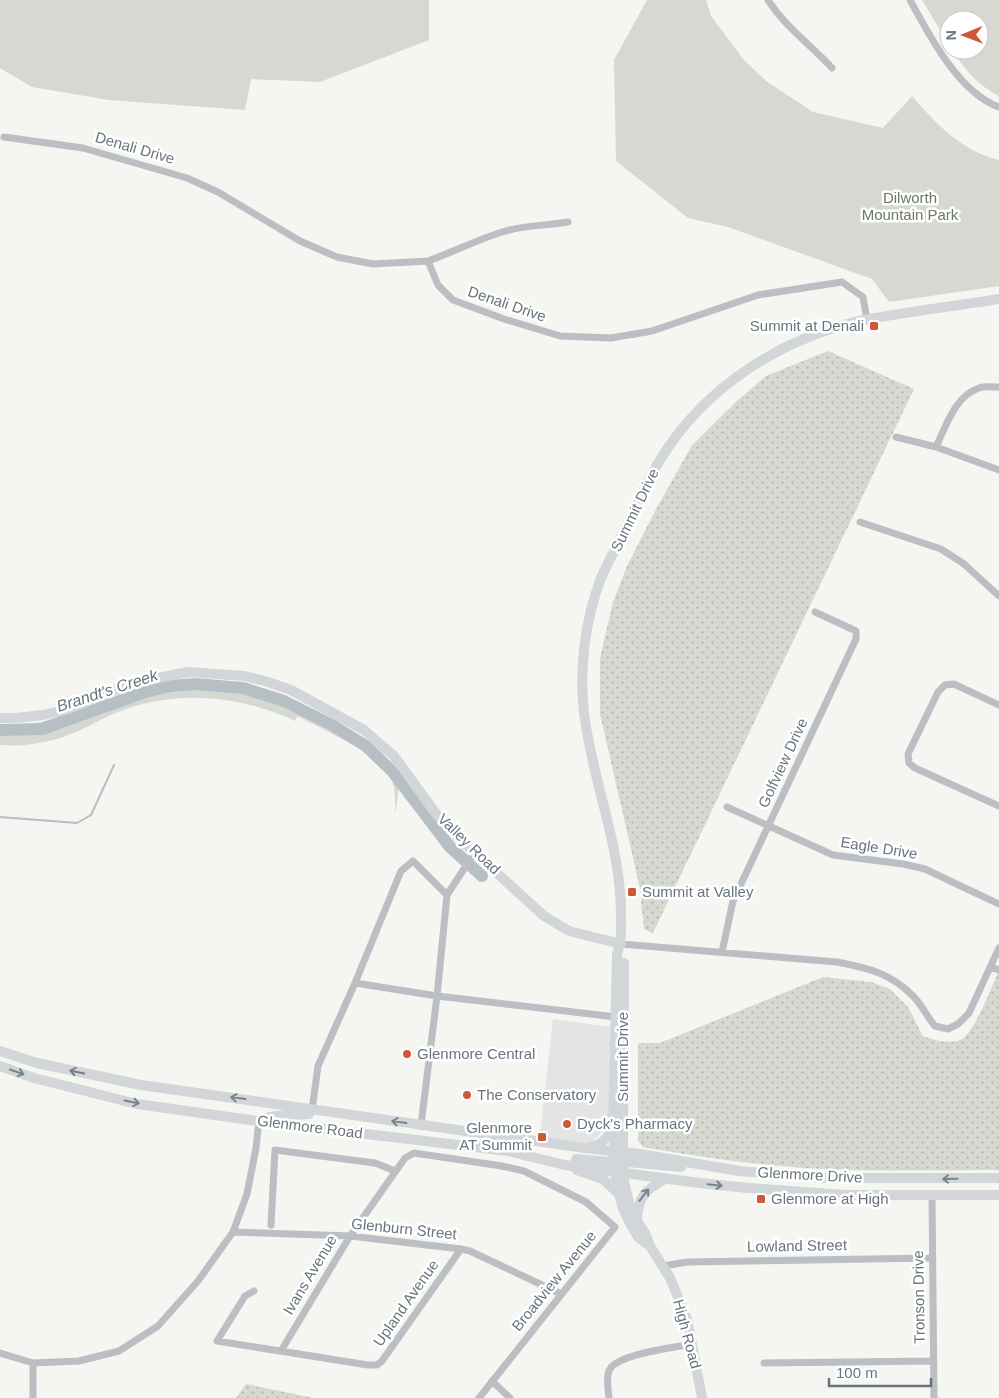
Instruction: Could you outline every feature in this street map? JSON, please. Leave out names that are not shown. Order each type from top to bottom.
[{"type":"main road","name":"Summit Drive","points":[[618,1124],[624,954],[621,944],[621,894],[613,842],[590,751],[584,710],[583,669],[588,623],[601,579],[659,460],[691,417],[724,386],[768,355],[820,333],[867,320],[999,299]]},
{"type":"main road","name":"Valley Road","points":[[0,718],[43,715],[68,709],[136,682],[189,672],[244,676],[292,690],[364,730],[394,756],[434,811],[452,832],[544,916],[569,931],[621,944]]},
{"type":"main road","name":"Summit Drive","points":[[619,1162],[616,1016],[617,954],[621,944]]},
{"type":"main road","name":"Glenmore Road","points":[[0,1051],[37,1063],[141,1085],[585,1148],[619,1162]]},
{"type":"main road","name":"Glenmore Road","points":[[0,1066],[34,1078],[137,1104],[508,1151],[565,1165],[619,1162]]},
{"type":"main road","points":[[259,1120],[276,1116],[337,1114]]},
{"type":"main road","points":[[585,1148],[599,1144],[606,1139],[618,1124],[630,1144],[640,1154]]},
{"type":"main road","points":[[508,1151],[609,1162],[739,1171]]},
{"type":"main road","name":"Glenmore Drive","points":[[619,1162],[640,1154],[739,1171],[825,1178],[999,1178]]},
{"type":"main road","name":"Glenmore Drive","points":[[619,1162],[666,1178],[748,1188],[827,1194],[999,1195]]},
{"type":"main road","name":"High Road","points":[[619,1162],[618,1194],[638,1237],[650,1246]]},
{"type":"main road","name":"High Road","points":[[619,1162],[627,1194],[637,1221],[646,1233],[650,1246],[663,1266],[687,1319],[702,1398]]},
{"type":"main road","points":[[565,1165],[602,1179],[618,1194]]},
{"type":"main road","points":[[637,1221],[637,1209],[643,1194],[666,1178]]},
{"type":"street","points":[[768,0],[776,13],[832,68]]},
{"type":"street","points":[[910,0],[940,54],[959,77],[976,93],[999,107]]},
{"type":"street","name":"Denali Drive","points":[[4,137],[83,148],[187,178],[218,192],[300,241],[337,258],[373,264],[428,261],[438,285],[453,300],[504,320],[560,336],[611,338],[652,331],[758,295],[842,282],[863,296],[867,320]]},
{"type":"street","points":[[428,261],[502,232],[524,227],[568,222]]},
{"type":"street","points":[[936,448],[949,417],[966,396],[980,387],[999,387]]},
{"type":"street","points":[[896,437],[936,448],[999,470]]},
{"type":"street","points":[[860,522],[941,549],[964,564],[999,596]]},
{"type":"street","name":"Golfview Drive","points":[[722,952],[733,901],[856,639],[856,631],[815,612]]},
{"type":"street","points":[[999,705],[954,684],[945,685],[938,692],[908,754],[909,763],[915,768],[999,806]]},
{"type":"street","name":"Eagle Drive","points":[[728,807],[833,855],[903,864],[925,869],[999,904]]},
{"type":"street","points":[[421,1125],[447,895],[475,852]]},
{"type":"street","points":[[312,1110],[318,1066],[355,983],[401,871],[413,860],[447,895]]},
{"type":"street","name":"Valley Road","points":[[621,944],[837,962],[868,968],[891,978],[915,998],[935,1026],[948,1029],[958,1024],[969,1012],[990,967]]},
{"type":"street","points":[[999,948],[990,967],[999,970]]},
{"type":"street","points":[[355,983],[437,996],[616,1016]]},
{"type":"street","points":[[0,1353],[33,1363],[79,1361],[119,1351],[158,1326],[198,1281],[233,1232],[247,1194],[256,1148],[259,1120]]},
{"type":"street","points":[[271,1225],[275,1150],[375,1163],[397,1168]]},
{"type":"street","name":"Broadview Avenue","points":[[397,1168],[405,1158],[414,1152],[524,1171],[586,1202],[615,1227],[478,1398]]},
{"type":"street","name":"Ivans Avenue","points":[[281,1351],[350,1236],[397,1168]]},
{"type":"street","name":"Tronson Drive","points":[[932,1196],[934,1398]]},
{"type":"street","name":"Glenburn Street","points":[[233,1232],[350,1236],[461,1249],[470,1251],[561,1294]]},
{"type":"street","name":"Upland Avenue","points":[[281,1351],[344,1362],[377,1365],[382,1361],[461,1249]]},
{"type":"street","name":"Lowland Street","points":[[663,1266],[687,1262],[933,1258]]},
{"type":"street","points":[[254,1291],[245,1296],[217,1341],[281,1351]]},
{"type":"street","points":[[609,1398],[609,1370],[616,1361],[648,1352],[693,1344]]},
{"type":"street","points":[[764,1363],[934,1361]]},
{"type":"street","points":[[33,1363],[33,1398]]},
{"type":"street","points":[[492,1381],[510,1398]]},
{"type":"shaded area","points":[[553,1019],[610,1027],[609,1122],[604,1130],[585,1148],[540,1135]]},
{"type":"green space","points":[[0,0],[429,0],[429,40],[320,82],[251,79],[245,110],[109,100],[32,87],[0,68]]},
{"type":"green space","name":"Dilworth Mountain Park","points":[[647,0],[706,0],[711,16],[744,60],[766,81],[813,112],[883,128],[912,96],[951,135],[973,150],[999,160],[999,286],[889,302],[872,279],[728,227],[688,218],[616,161],[614,60]]},
{"type":"green space","points":[[922,0],[999,0],[999,96],[985,87],[959,60],[989,60],[989,10],[939,10],[939,28]]},
{"type":"green space","points":[[828,351],[914,389],[653,933],[644,929],[642,897],[600,714],[600,658],[613,602],[628,564],[692,445],[766,376]]},
{"type":"green space","points":[[190,681],[230,683],[279,695],[360,738],[386,758],[401,774],[395,815],[393,784],[388,773],[366,753],[297,716],[295,721],[273,712],[227,700],[181,698],[158,701],[135,706],[113,714],[59,738],[40,743],[0,745],[0,727],[18,726],[52,719],[137,690],[163,684]]},
{"type":"green space","points":[[999,970],[999,1170],[805,1168],[684,1154],[643,1147],[638,1141],[638,1043],[660,1043],[823,977],[871,982],[890,989],[908,1007],[923,1036],[942,1041],[958,1041],[972,1027]]},
{"type":"green space","points":[[246,1384],[314,1398],[236,1398]]},
{"type":"waterway","name":"Brandt's Creek","points":[[0,730],[42,729],[145,692],[170,686],[195,684],[243,688],[284,701],[332,725],[366,746],[393,772],[450,847],[482,876]]},
{"type":"waterway","points":[[0,817],[77,823],[91,815],[114,765]]},
{"type":"place","name":"Summit at Denali","points":[[874,326]]},
{"type":"place","name":"Summit at Valley","points":[[632,892]]},
{"type":"place","name":"Glenmore Central","points":[[407,1054]]},
{"type":"place","name":"The Conservatory","points":[[467,1095]]},
{"type":"place","name":"Dyck's Pharmacy","points":[[567,1124]]},
{"type":"place","name":"Glenmore AT Summit","points":[[542,1137]]},
{"type":"place","name":"Glenmore at High","points":[[761,1199]]}]
